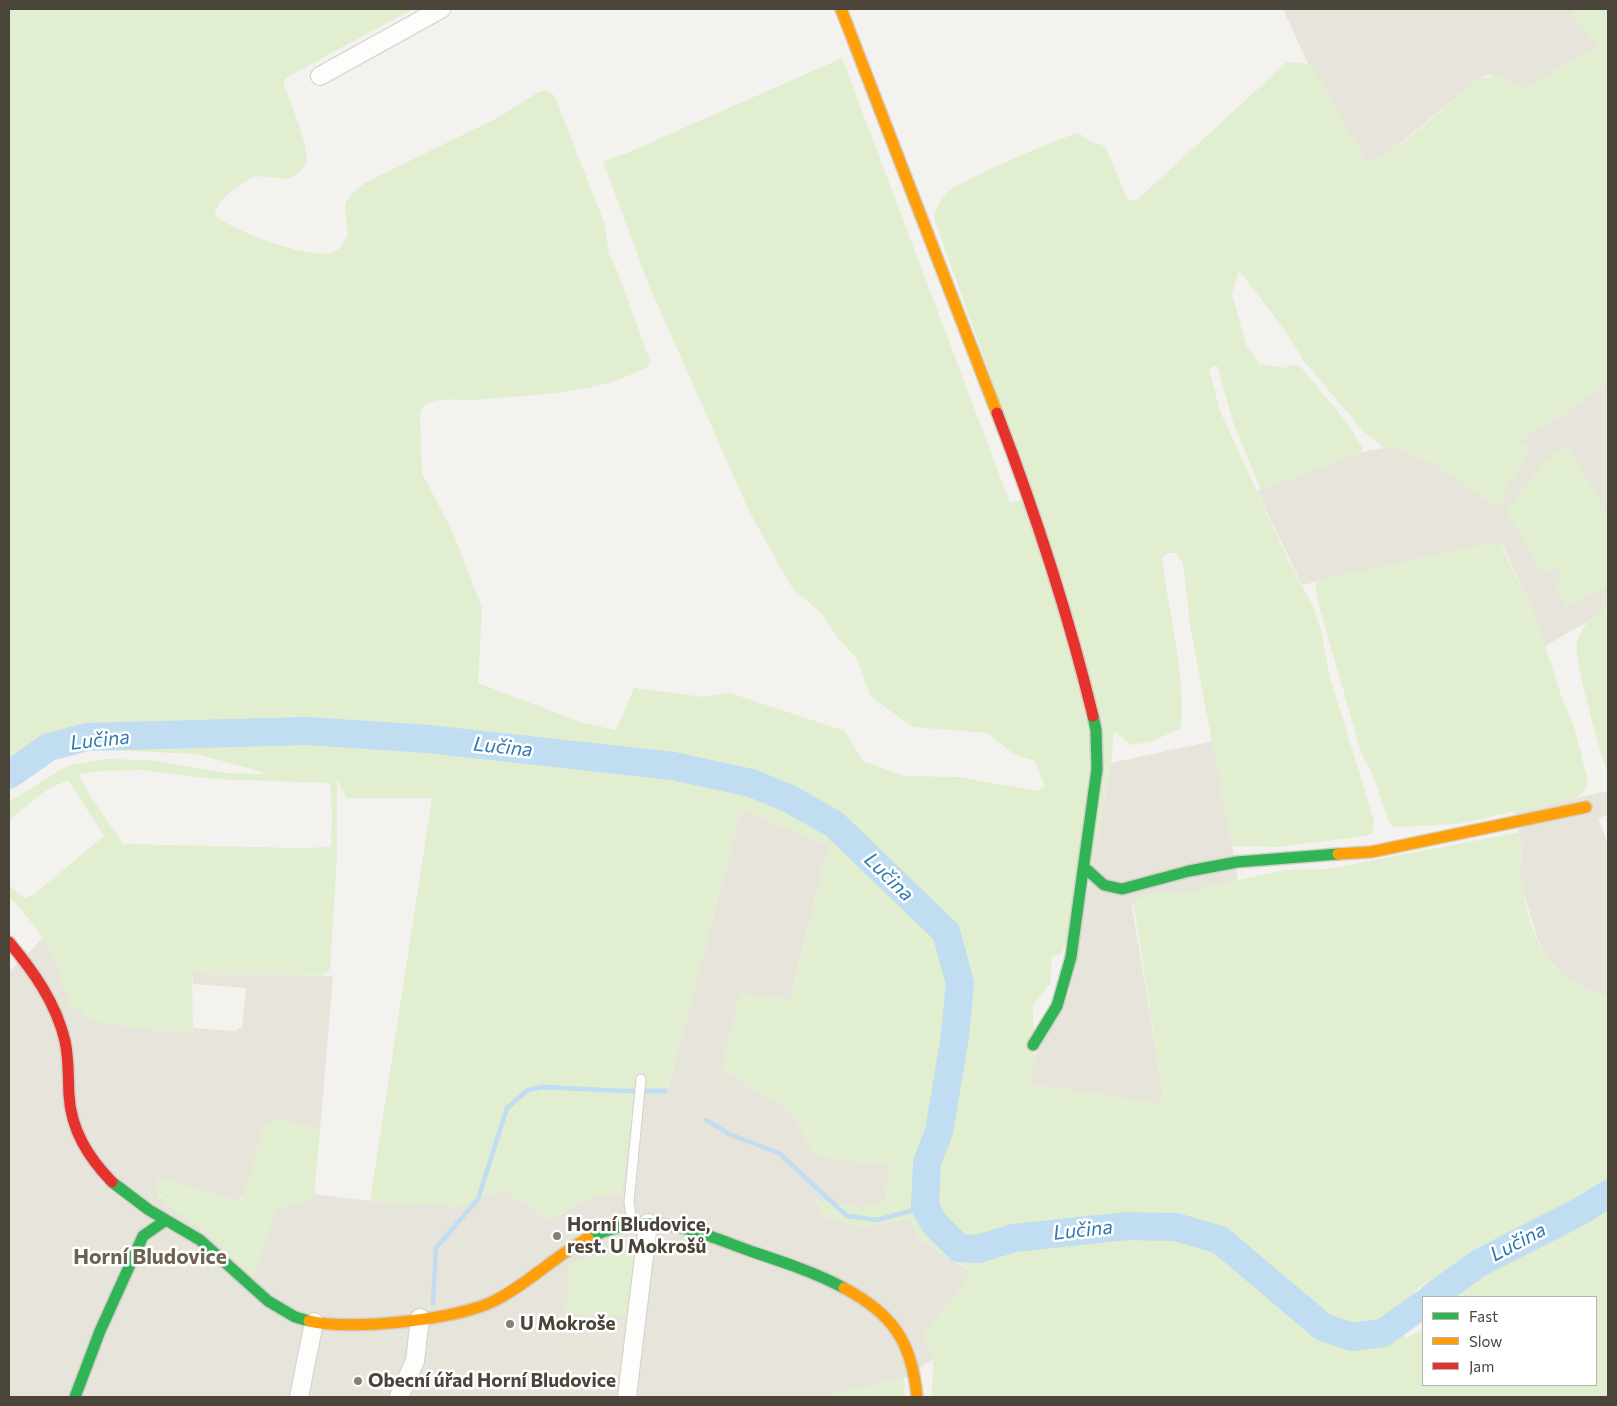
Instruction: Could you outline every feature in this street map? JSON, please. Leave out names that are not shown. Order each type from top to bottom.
[{"type":"street","points":[[320,76],[440,9]]},
{"type":"street","points":[[841,9],[1021,475],[1079,659],[1096,730],[1097,768],[1085,868],[1071,957],[1057,1006],[1033,1045]]},
{"type":"street","points":[[1085,868],[1104,885],[1122,889],[1189,871],[1237,862],[1371,852],[1586,807]]},
{"type":"street","points":[[9,942],[29,966],[57,1016],[68,1058],[69,1104],[73,1122],[84,1146],[119,1188],[166,1220],[203,1242],[251,1288],[292,1316],[314,1322],[395,1321],[465,1311],[496,1300],[575,1245],[606,1230],[640,1223],[675,1226],[700,1233],[803,1270],[863,1297],[889,1318],[902,1337],[912,1361],[917,1397]]},
{"type":"street","points":[[75,1397],[100,1331],[143,1236],[166,1220]]},
{"type":"street","points":[[626,1397],[640,1223]]},
{"type":"street","points":[[399,1397],[415,1361],[420,1318]]},
{"type":"street","points":[[299,1397],[314,1322]]},
{"type":"lane","points":[[640,1223],[628,1202],[641,1083]]},
{"type":"shaded area","points":[[1283,9],[1578,9],[1573,13],[1601,51],[1592,49],[1525,89],[1502,78],[1487,75],[1475,82],[1397,146],[1379,159],[1367,163],[1308,64]]},
{"type":"shaded area","points":[[1608,381],[1608,606],[1587,622],[1545,646],[1536,618],[1502,544],[1302,585],[1257,491],[1361,452],[1384,448],[1399,449],[1435,464],[1495,505],[1502,501],[1519,441],[1559,417]]},
{"type":"shaded area","points":[[1213,741],[1238,880],[1189,893],[1158,893],[1132,906],[1163,1093],[1160,1104],[1029,1084],[1034,1057],[1069,993],[1111,763]]},
{"type":"shaded area","points":[[1608,791],[1608,815],[1598,818],[1608,844],[1608,994],[1596,995],[1560,973],[1546,957],[1537,937],[1522,887],[1519,867],[1523,846],[1514,812]]},
{"type":"shaded area","points":[[741,810],[829,845],[790,999],[721,1069],[793,1113],[815,1156],[889,1165],[886,1200],[859,1208],[816,1200],[824,1216],[860,1227],[911,1218],[916,1236],[972,1273],[924,1335],[933,1359],[904,1378],[823,1397],[9,1397],[9,972],[43,938],[81,1010],[133,1028],[193,1032],[193,1028],[237,1031],[238,1028],[242,1028],[246,988],[193,984],[192,973],[333,976],[320,1130],[283,1120],[265,1124],[244,1196],[238,1201],[158,1178],[158,1195],[205,1231],[253,1277],[276,1209],[314,1197],[314,1194],[370,1201],[462,1206],[502,1189],[550,1220],[591,1197],[621,1193],[636,1088],[668,1088]]},
{"type":"shaded area","points":[[628,1243],[636,1251],[623,1380],[555,1379],[558,1319],[563,1318],[567,1304],[569,1266]]},
{"type":"green space","points":[[9,9],[412,9],[286,78],[283,82],[303,137],[306,149],[306,165],[298,174],[287,179],[255,176],[230,192],[216,209],[215,215],[237,229],[273,243],[310,253],[324,254],[337,251],[341,247],[348,234],[345,205],[350,196],[365,183],[499,117],[539,92],[546,91],[554,95],[604,222],[609,255],[616,268],[650,361],[649,366],[628,376],[585,388],[541,395],[473,400],[442,400],[428,403],[422,409],[420,416],[422,473],[454,535],[482,608],[478,683],[583,723],[616,730],[634,688],[704,697],[730,693],[845,731],[863,761],[904,776],[959,777],[1037,791],[1045,786],[1035,761],[1015,755],[987,733],[913,727],[871,697],[857,659],[838,638],[821,613],[793,589],[749,511],[648,283],[603,161],[627,153],[842,58],[1010,503],[1034,497],[934,218],[939,204],[948,192],[956,186],[1012,160],[1079,133],[1090,141],[1105,146],[1127,198],[1132,201],[1138,199],[1287,62],[1308,64],[1314,69],[1367,163],[1394,149],[1475,82],[1495,77],[1525,89],[1592,49],[1600,51],[1572,13],[1578,9],[1608,9],[1608,381],[1559,417],[1520,441],[1528,447],[1528,452],[1515,479],[1509,482],[1502,501],[1495,505],[1489,503],[1435,464],[1399,449],[1384,448],[1363,431],[1304,361],[1282,326],[1239,271],[1232,294],[1246,345],[1260,364],[1284,368],[1292,365],[1300,366],[1348,424],[1363,449],[1361,452],[1261,490],[1233,422],[1218,368],[1216,365],[1209,369],[1220,411],[1290,564],[1313,606],[1321,631],[1330,677],[1374,821],[1372,833],[1366,836],[1278,847],[1232,846],[1190,626],[1182,561],[1175,553],[1168,553],[1162,557],[1179,664],[1182,707],[1181,728],[1153,741],[1131,745],[1114,731],[1111,763],[1093,863],[1062,953],[1052,957],[1050,984],[1033,1005],[1034,1057],[1029,1084],[1159,1104],[1163,1093],[1133,900],[1158,893],[1189,893],[1215,885],[1285,870],[1328,869],[1520,832],[1522,844],[1520,865],[1527,911],[1544,952],[1551,964],[1564,976],[1599,994],[1608,994],[1608,1397],[932,1397],[933,1359],[924,1335],[972,1272],[916,1236],[911,1218],[860,1227],[824,1216],[816,1200],[859,1208],[886,1200],[889,1165],[815,1156],[793,1113],[721,1069],[740,993],[790,999],[829,845],[741,810],[668,1088],[636,1088],[621,1193],[591,1197],[550,1220],[502,1189],[462,1206],[370,1201],[432,798],[346,798],[337,779],[337,856],[330,969],[323,975],[192,973],[193,1032],[133,1028],[86,1020],[81,1010],[70,1009],[55,961],[41,935],[9,896],[9,886],[25,898],[33,895],[104,836],[68,780],[48,789],[9,820],[9,802],[67,766],[104,759],[150,760],[226,773],[270,774],[196,754],[66,748],[9,783]],"holes":[[[141,770],[213,779],[330,783],[331,847],[123,844],[87,791],[79,774]]]},
{"type":"green space","points":[[1565,445],[1568,451],[1571,451],[1608,514],[1608,586],[1566,606],[1557,588],[1562,577],[1556,568],[1549,572],[1539,567],[1506,511],[1542,464]]},
{"type":"green space","points":[[1499,541],[1536,618],[1562,698],[1575,730],[1587,777],[1587,786],[1576,798],[1457,824],[1394,827],[1388,820],[1373,775],[1362,755],[1317,599],[1316,584],[1319,580]]},
{"type":"green space","points":[[1608,606],[1608,773],[1588,707],[1579,667],[1577,643],[1585,626],[1593,617]]},
{"type":"green space","points":[[283,1120],[320,1130],[314,1197],[276,1210],[253,1277],[205,1231],[165,1204],[165,1199],[155,1191],[155,1182],[158,1178],[238,1201],[242,1199],[265,1124]]},
{"type":"green space","points":[[628,1243],[636,1251],[628,1317],[564,1313],[567,1304],[570,1264]]},
{"type":"green space","points":[[904,1378],[905,1397],[823,1397]]},
{"type":"waterway","name":"Lučina","points":[[9,775],[49,747],[87,737],[307,731],[428,739],[673,766],[751,783],[788,798],[834,824],[946,932],[960,983],[955,1036],[939,1132],[927,1162],[925,1207],[934,1223],[959,1248],[978,1249],[1014,1238],[1127,1226],[1176,1227],[1220,1240],[1323,1327],[1352,1337],[1383,1333],[1422,1305]]},
{"type":"waterway","points":[[433,1303],[436,1248],[478,1199],[507,1108],[528,1090],[543,1087],[665,1091]]},
{"type":"waterway","points":[[706,1120],[729,1134],[779,1153],[847,1216],[877,1220],[925,1207]]},
{"type":"waterway","name":"Lučina","points":[[1433,1296],[1479,1263],[1581,1211],[1608,1194]]},
{"type":"traffic: fast","points":[[1033,1045],[1057,1006],[1071,957],[1097,769],[1096,730],[1093,716]]},
{"type":"traffic: fast","points":[[1085,868],[1104,885],[1122,889],[1189,871],[1237,862],[1338,854]]},
{"type":"traffic: fast","points":[[112,1182],[149,1210],[200,1240],[268,1301],[295,1317],[309,1321]]},
{"type":"traffic: fast","points":[[75,1397],[100,1331],[143,1236],[166,1220]]},
{"type":"traffic: fast","points":[[588,1238],[611,1229],[633,1225],[673,1226],[713,1237],[790,1265],[844,1288]]},
{"type":"traffic: slow","points":[[841,9],[997,413]]},
{"type":"traffic: slow","points":[[1338,854],[1371,852],[1586,807]]},
{"type":"traffic: slow","points":[[309,1321],[350,1325],[404,1322],[457,1313],[479,1307],[508,1293],[588,1238]]},
{"type":"traffic: slow","points":[[844,1288],[875,1308],[897,1332],[905,1345],[910,1360],[917,1397]]},
{"type":"traffic: jam","points":[[997,413],[1050,563],[1073,639],[1093,716]]},
{"type":"traffic: jam","points":[[9,942],[35,976],[56,1014],[65,1041],[68,1061],[70,1108],[73,1120],[88,1153],[112,1182]]},
{"type":"place","name":"Horní Bludovice, rest. U Mokrošů","points":[[557,1236]]},
{"type":"place","name":"U Mokroše","points":[[510,1324]]},
{"type":"place","name":"Obecní úřad Horní Bludovice","points":[[358,1381]]},
{"type":"district","name":"Horní Bludovice","points":[[150,1257]]}]
